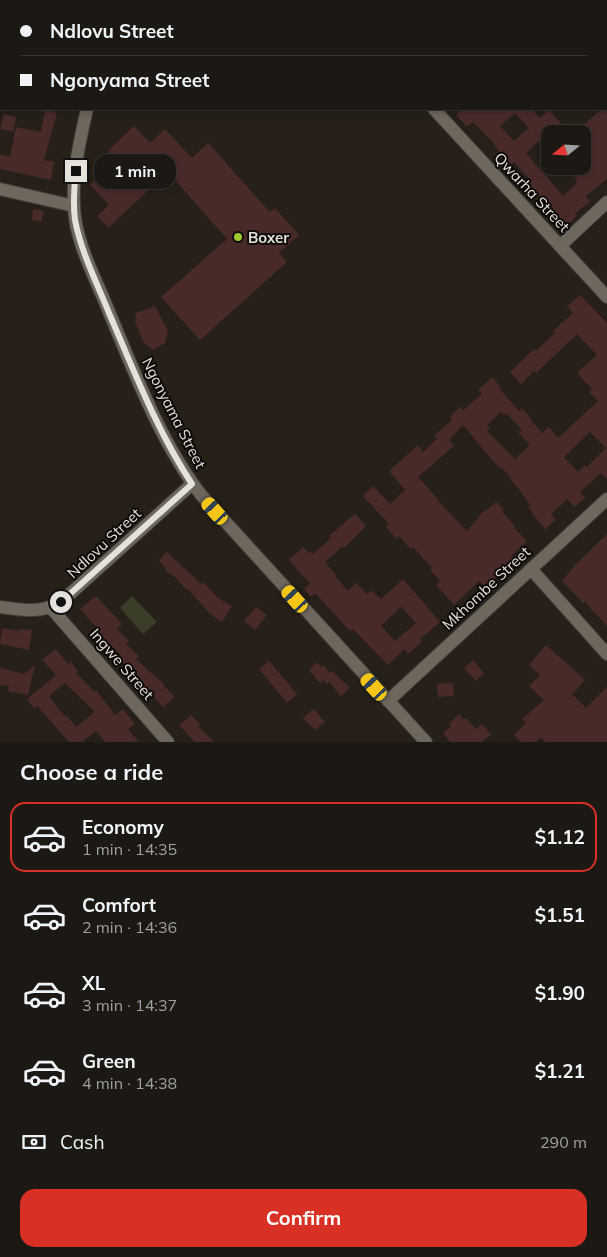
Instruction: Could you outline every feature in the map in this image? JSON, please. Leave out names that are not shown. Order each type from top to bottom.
[{"type":"street","name":"Ngonyama Street","points":[[87,110],[77,159],[74,206],[76,221],[86,256],[122,344],[181,467],[192,484],[426,742]]},
{"type":"street","name":"Qwarha Street","points":[[435,110],[607,297]]},
{"type":"street","points":[[0,190],[74,206]]},
{"type":"street","points":[[560,246],[607,202]]},
{"type":"street","name":"Ndlovu Street","points":[[0,607],[32,611],[51,608],[70,596],[192,484]]},
{"type":"street","name":"Mkhombe Street","points":[[388,701],[607,499]]},
{"type":"street","points":[[531,569],[607,654]]},
{"type":"street","name":"Ingwe Street","points":[[51,608],[163,740]]},
{"type":"green space","points":[[132,596],[157,622],[143,634],[120,608]]},
{"type":"building","points":[[45,110],[57,113],[44,160],[54,162],[51,180],[0,169],[0,154],[10,157],[16,127],[41,132]]},
{"type":"building","points":[[461,110],[532,110],[540,118],[549,110],[563,125],[541,125],[541,141],[526,153],[541,170],[541,175],[545,175],[563,196],[577,183],[573,175],[591,175],[591,125],[583,125],[601,110],[607,110],[607,179],[585,197],[590,201],[575,214],[577,216],[569,223],[558,224],[537,201],[541,197],[529,184],[531,181],[514,162],[511,165],[491,140],[473,122],[467,127],[456,115]],"holes":[[[515,113],[529,128],[514,141],[500,126]]]},
{"type":"building","points":[[4,114],[16,117],[13,132],[0,129]]},
{"type":"building","points":[[134,126],[150,143],[165,129],[192,158],[208,143],[270,212],[275,208],[299,235],[279,253],[287,262],[200,340],[161,297],[227,239],[168,172],[108,228],[97,216],[109,205],[90,185],[116,160],[108,151]]},
{"type":"building","points":[[33,209],[44,211],[41,222],[32,220]]},
{"type":"building","points":[[580,295],[607,323],[607,479],[601,473],[580,492],[585,498],[575,507],[567,499],[551,514],[556,520],[545,529],[532,514],[528,507],[530,505],[511,478],[491,459],[463,425],[449,440],[454,446],[418,477],[467,531],[482,513],[497,502],[514,528],[527,541],[511,556],[515,560],[501,573],[485,587],[479,581],[454,605],[436,585],[440,581],[430,570],[432,568],[413,547],[411,549],[399,536],[397,539],[386,527],[389,524],[363,496],[373,486],[390,504],[405,490],[389,471],[418,445],[423,452],[437,439],[434,436],[452,420],[450,417],[460,407],[463,410],[482,394],[478,390],[492,377],[519,411],[522,408],[542,433],[549,427],[558,438],[598,401],[589,392],[592,389],[577,373],[597,355],[577,334],[536,373],[534,371],[521,384],[510,372],[534,349],[536,351],[555,333],[553,331],[573,313],[567,306]],"holes":[[[501,412],[504,415],[506,413],[522,430],[519,433],[530,445],[515,459],[487,431],[490,428],[487,425]],[[590,432],[606,448],[587,467],[585,465],[578,472],[564,457]]]},
{"type":"building","points":[[155,306],[168,331],[165,343],[153,350],[144,343],[135,322],[136,313]]},
{"type":"building","points":[[355,514],[366,526],[344,548],[342,547],[325,562],[335,576],[348,591],[356,583],[367,594],[371,591],[381,599],[403,579],[440,622],[420,639],[422,642],[408,654],[404,649],[388,665],[353,629],[350,631],[315,593],[311,597],[304,589],[310,584],[289,560],[303,547],[313,554],[331,538],[329,536]],"holes":[[[401,607],[416,623],[395,641],[381,626]]]},
{"type":"building","points":[[607,534],[607,626],[562,581],[575,565]]},
{"type":"building","points":[[167,552],[201,584],[203,582],[218,598],[232,606],[222,622],[209,613],[171,573],[169,574],[159,560]]},
{"type":"building","points":[[96,596],[122,624],[117,629],[129,641],[126,644],[139,656],[136,659],[164,684],[175,697],[163,707],[139,680],[137,682],[128,672],[130,671],[118,657],[121,655],[96,631],[98,629],[80,609]]},
{"type":"building","points":[[256,607],[267,615],[255,630],[244,621]]},
{"type":"building","points":[[2,628],[20,631],[20,629],[32,630],[29,650],[0,644]]},
{"type":"building","points":[[546,645],[585,680],[572,694],[586,708],[607,687],[607,742],[545,742],[541,737],[536,742],[521,742],[514,735],[526,723],[522,719],[544,700],[529,686],[540,675],[529,665]]},
{"type":"building","points":[[56,649],[68,664],[71,662],[78,671],[76,673],[95,692],[96,690],[115,715],[123,709],[135,724],[128,729],[139,742],[105,742],[96,731],[82,742],[69,742],[37,706],[34,708],[27,699],[56,675],[42,660]],"holes":[[[65,683],[95,712],[76,727],[66,715],[64,716],[49,696]]]},
{"type":"building","points":[[473,660],[484,673],[476,681],[464,668]]},
{"type":"building","points":[[269,661],[297,694],[287,703],[259,669]]},
{"type":"building","points":[[317,662],[321,667],[323,665],[330,673],[332,671],[350,688],[341,696],[329,682],[327,684],[323,680],[320,683],[309,670]]},
{"type":"building","points":[[35,665],[28,695],[8,691],[9,686],[0,685],[0,668],[24,674]]},
{"type":"building","points":[[453,683],[454,696],[438,697],[437,684]]},
{"type":"building","points":[[314,709],[325,722],[315,730],[303,718]]},
{"type":"building","points":[[459,714],[464,720],[466,718],[476,729],[482,724],[491,734],[482,742],[450,742],[443,733],[451,726],[449,724]]},
{"type":"building","points":[[191,715],[200,724],[198,726],[214,742],[195,742],[179,725]]},
{"type":"place","name":"Boxer","points":[[238,237]]},
{"type":"route","points":[[61,602],[70,596],[192,484],[172,450],[122,344],[80,240],[74,206],[76,171]]}]
